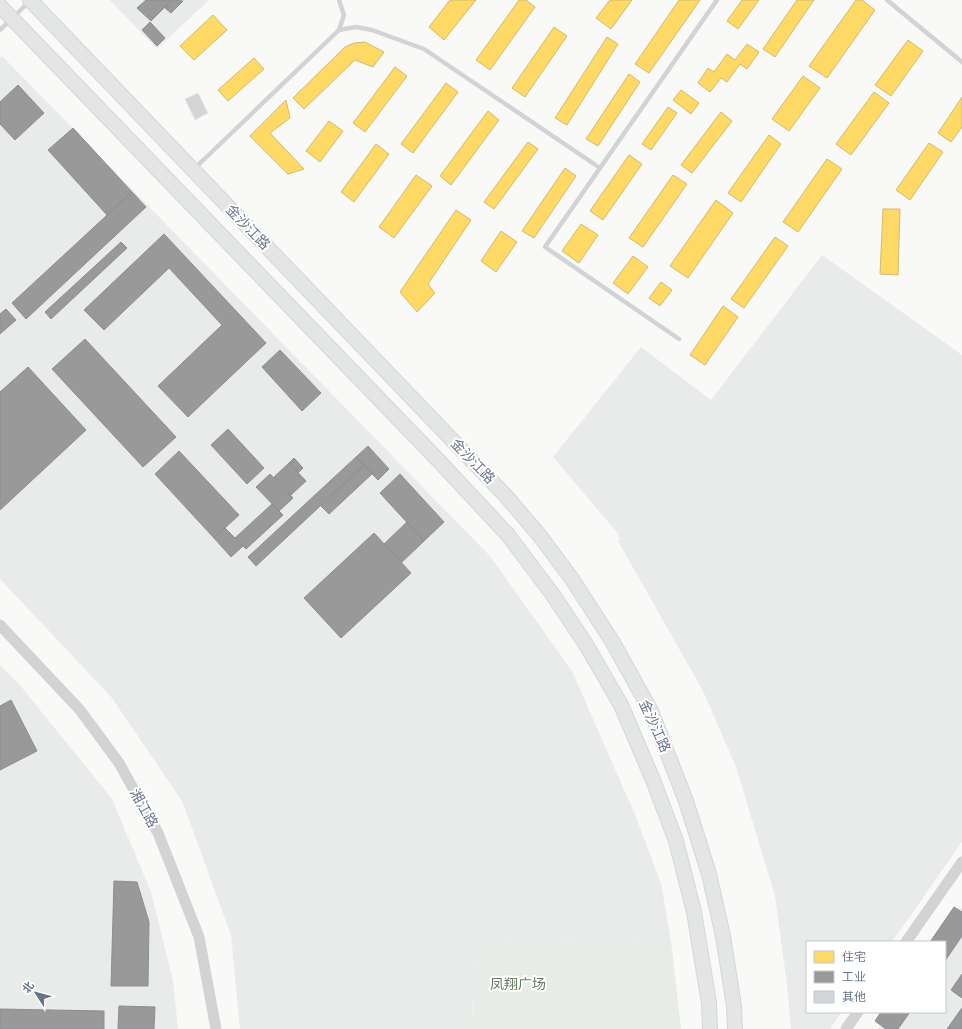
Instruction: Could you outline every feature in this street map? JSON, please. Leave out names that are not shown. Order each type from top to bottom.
[{"type":"main road","name":"金沙江路","points":[[31,0],[505,495],[540,536],[572,579],[612,641],[651,711],[686,801],[710,874],[723,936],[734,1006],[735,1029]]},
{"type":"main road","name":"金沙江路","points":[[0,6],[438,460],[508,535],[553,594],[584,643],[620,705],[653,780],[676,841],[694,912],[709,1002],[710,1029]]},
{"type":"street","name":"湘江路","points":[[0,625],[80,710],[119,763],[158,833],[199,937],[216,1029]]},
{"type":"street","points":[[907,941],[962,862]]},
{"type":"street","points":[[846,1029],[857,1013]]},
{"type":"lane","points":[[0,30],[31,0]]},
{"type":"lane","points":[[193,169],[339,30],[344,15],[339,0]]},
{"type":"lane","points":[[679,340],[545,247],[717,0]]},
{"type":"lane","points":[[888,0],[962,62]]},
{"type":"lane","points":[[339,30],[356,27],[372,30],[424,49],[600,168]]},
{"type":"shaded area","points":[[110,0],[209,0],[157,49]]},
{"type":"shaded area","points":[[2,56],[490,556],[572,671],[636,817],[661,883],[671,941],[474,938],[472,1029],[240,1029],[231,935],[182,801],[112,698],[0,579],[0,58]]},
{"type":"shaded area","points":[[822,255],[962,355],[962,842],[893,941],[806,941],[806,1013],[841,1013],[830,1029],[791,1029],[787,985],[775,896],[736,767],[703,691],[618,541],[620,538],[616,531],[553,457],[641,347],[711,400]]},
{"type":"shaded area","points":[[0,665],[19,684],[112,799],[151,892],[173,981],[178,1029],[0,1029]]},
{"type":"shaded area","points":[[962,907],[962,1029],[878,1029],[889,1013],[946,1013],[946,941],[939,941]]},
{"type":"green space","name":"凤翔广场","points":[[474,938],[671,941],[681,1029],[472,1029]]},
{"type":"building: 住宅","points":[[450,0],[476,0],[444,40],[429,27]]},
{"type":"building: 住宅","points":[[519,0],[526,0],[535,7],[490,70],[476,60]]},
{"type":"building: 住宅","points":[[610,0],[632,0],[611,29],[596,18]]},
{"type":"building: 住宅","points":[[679,0],[700,0],[649,73],[635,64]]},
{"type":"building: 住宅","points":[[742,0],[759,0],[738,29],[727,21]]},
{"type":"building: 住宅","points":[[797,0],[814,0],[775,57],[763,49]]},
{"type":"building: 住宅","points":[[856,0],[862,0],[875,10],[827,78],[809,66]]},
{"type":"building: 住宅","points":[[213,15],[227,30],[194,60],[180,46]]},
{"type":"building: 住宅","points":[[554,27],[567,36],[525,97],[512,88]]},
{"type":"building: 住宅","points":[[607,37],[618,44],[567,125],[555,118]]},
{"type":"building: 住宅","points":[[908,40],[923,51],[891,96],[875,85]]},
{"type":"building: 住宅","points":[[365,42],[384,52],[373,67],[355,60],[304,109],[293,98],[345,47],[354,43]]},
{"type":"building: 住宅","points":[[747,44],[759,52],[747,69],[740,64],[727,82],[721,78],[710,92],[698,83],[708,68],[714,72],[727,54],[735,60]]},
{"type":"building: 住宅","points":[[254,58],[264,69],[228,101],[218,90]]},
{"type":"building: 住宅","points":[[395,67],[407,76],[365,132],[353,123]]},
{"type":"building: 住宅","points":[[629,74],[640,82],[598,146],[586,139]]},
{"type":"building: 住宅","points":[[803,76],[820,88],[789,131],[772,119]]},
{"type":"building: 住宅","points":[[446,83],[458,92],[413,153],[401,144]]},
{"type":"building: 住宅","points":[[681,90],[699,103],[691,114],[673,100]]},
{"type":"building: 住宅","points":[[874,92],[889,103],[851,155],[836,144]]},
{"type":"building: 住宅","points":[[962,97],[962,127],[951,142],[938,133]]},
{"type":"building: 住宅","points":[[286,100],[290,118],[270,133],[304,169],[288,174],[250,136]]},
{"type":"building: 住宅","points":[[668,107],[677,113],[651,150],[642,144]]},
{"type":"building: 住宅","points":[[488,111],[499,120],[451,185],[440,176]]},
{"type":"building: 住宅","points":[[721,112],[732,121],[692,173],[681,165]]},
{"type":"building: 住宅","points":[[329,121],[343,131],[320,162],[306,151]]},
{"type":"building: 住宅","points":[[769,135],[781,144],[741,202],[728,193]]},
{"type":"building: 住宅","points":[[528,142],[538,149],[494,209],[484,202]]},
{"type":"building: 住宅","points":[[929,143],[943,152],[910,200],[896,190]]},
{"type":"building: 住宅","points":[[376,144],[389,154],[354,202],[341,192]]},
{"type":"building: 住宅","points":[[629,155],[642,164],[603,220],[590,211]]},
{"type":"building: 住宅","points":[[827,159],[842,169],[798,232],[783,222]]},
{"type":"building: 住宅","points":[[565,168],[576,176],[534,238],[522,231]]},
{"type":"building: 住宅","points":[[416,175],[432,186],[394,238],[379,227]]},
{"type":"building: 住宅","points":[[673,175],[687,184],[643,247],[629,238]]},
{"type":"building: 住宅","points":[[716,200],[733,213],[688,278],[670,266]]},
{"type":"building: 住宅","points":[[883,209],[900,209],[898,275],[880,274]]},
{"type":"building: 住宅","points":[[456,210],[471,220],[428,284],[435,293],[417,312],[400,292]]},
{"type":"building: 住宅","points":[[581,224],[598,235],[579,263],[562,251]]},
{"type":"building: 住宅","points":[[501,231],[517,242],[496,272],[481,261]]},
{"type":"building: 住宅","points":[[775,237],[788,246],[744,308],[731,299]]},
{"type":"building: 住宅","points":[[633,256],[648,267],[628,294],[613,283]]},
{"type":"building: 住宅","points":[[661,282],[672,290],[660,306],[649,298]]},
{"type":"building: 住宅","points":[[723,306],[738,317],[705,365],[690,355]]},
{"type":"building: 工业","points":[[146,0],[172,0],[151,21],[137,8]]},
{"type":"building: 工业","points":[[172,0],[183,1],[171,13],[165,8]]},
{"type":"building: 工业","points":[[150,22],[165,38],[157,46],[142,30]]},
{"type":"building: 工业","points":[[18,85],[44,113],[15,140],[0,124],[0,102]]},
{"type":"building: 工业","points":[[73,128],[132,192],[107,215],[48,150]]},
{"type":"building: 工业","points":[[132,192],[146,207],[26,319],[12,303]]},
{"type":"building: 工业","points":[[164,234],[266,343],[188,417],[158,386],[222,325],[169,268],[104,330],[84,310]]},
{"type":"building: 工业","points":[[121,242],[127,248],[51,319],[45,312]]},
{"type":"building: 工业","points":[[6,309],[16,320],[0,334],[0,314]]},
{"type":"building: 工业","points":[[85,339],[176,437],[143,467],[52,369]]},
{"type":"building: 工业","points":[[280,350],[321,393],[302,411],[262,367]]},
{"type":"building: 工业","points":[[28,367],[86,430],[0,510],[0,392]]},
{"type":"building: 工业","points":[[228,429],[264,468],[247,484],[211,445]]},
{"type":"building: 工业","points":[[368,446],[389,469],[378,480],[356,457]]},
{"type":"building: 工业","points":[[179,451],[239,515],[214,538],[155,474]]},
{"type":"building: 工业","points":[[356,457],[364,465],[256,566],[248,557]]},
{"type":"building: 工业","points":[[294,458],[303,468],[298,473],[289,463]]},
{"type":"building: 工业","points":[[289,463],[306,481],[291,495],[274,477]]},
{"type":"building: 工业","points":[[364,465],[373,473],[329,514],[321,506]]},
{"type":"building: 工业","points":[[270,474],[293,498],[279,511],[256,487]]},
{"type":"building: 工业","points":[[400,474],[444,522],[424,541],[380,493]]},
{"type":"building: 工业","points":[[272,504],[283,515],[246,549],[235,538]]},
{"type":"building: 工业","points":[[407,522],[424,541],[401,563],[384,544]]},
{"type":"building: 工业","points":[[225,528],[243,546],[231,557],[214,538]]},
{"type":"building: 工业","points":[[374,533],[411,573],[341,638],[304,598]]},
{"type":"building: 工业","points":[[11,700],[37,751],[0,770],[0,706]]},
{"type":"building: 工业","points":[[114,881],[137,882],[149,922],[148,986],[111,986]]},
{"type":"building: 工业","points":[[954,907],[962,912],[962,936],[946,960],[946,941],[931,941]]},
{"type":"building: 工业","points":[[962,974],[962,998],[951,990]]},
{"type":"building: 工业","points":[[119,1006],[155,1007],[154,1029],[118,1029]]},
{"type":"building: 工业","points":[[962,1008],[962,1029],[947,1029]]},
{"type":"building: 工业","points":[[0,1009],[104,1011],[104,1029],[0,1029]]},
{"type":"building: 工业","points":[[880,1013],[909,1013],[898,1029],[886,1029],[875,1021]]},
{"type":"building: 其他","points":[[198,93],[208,113],[195,120],[185,99]]}]
